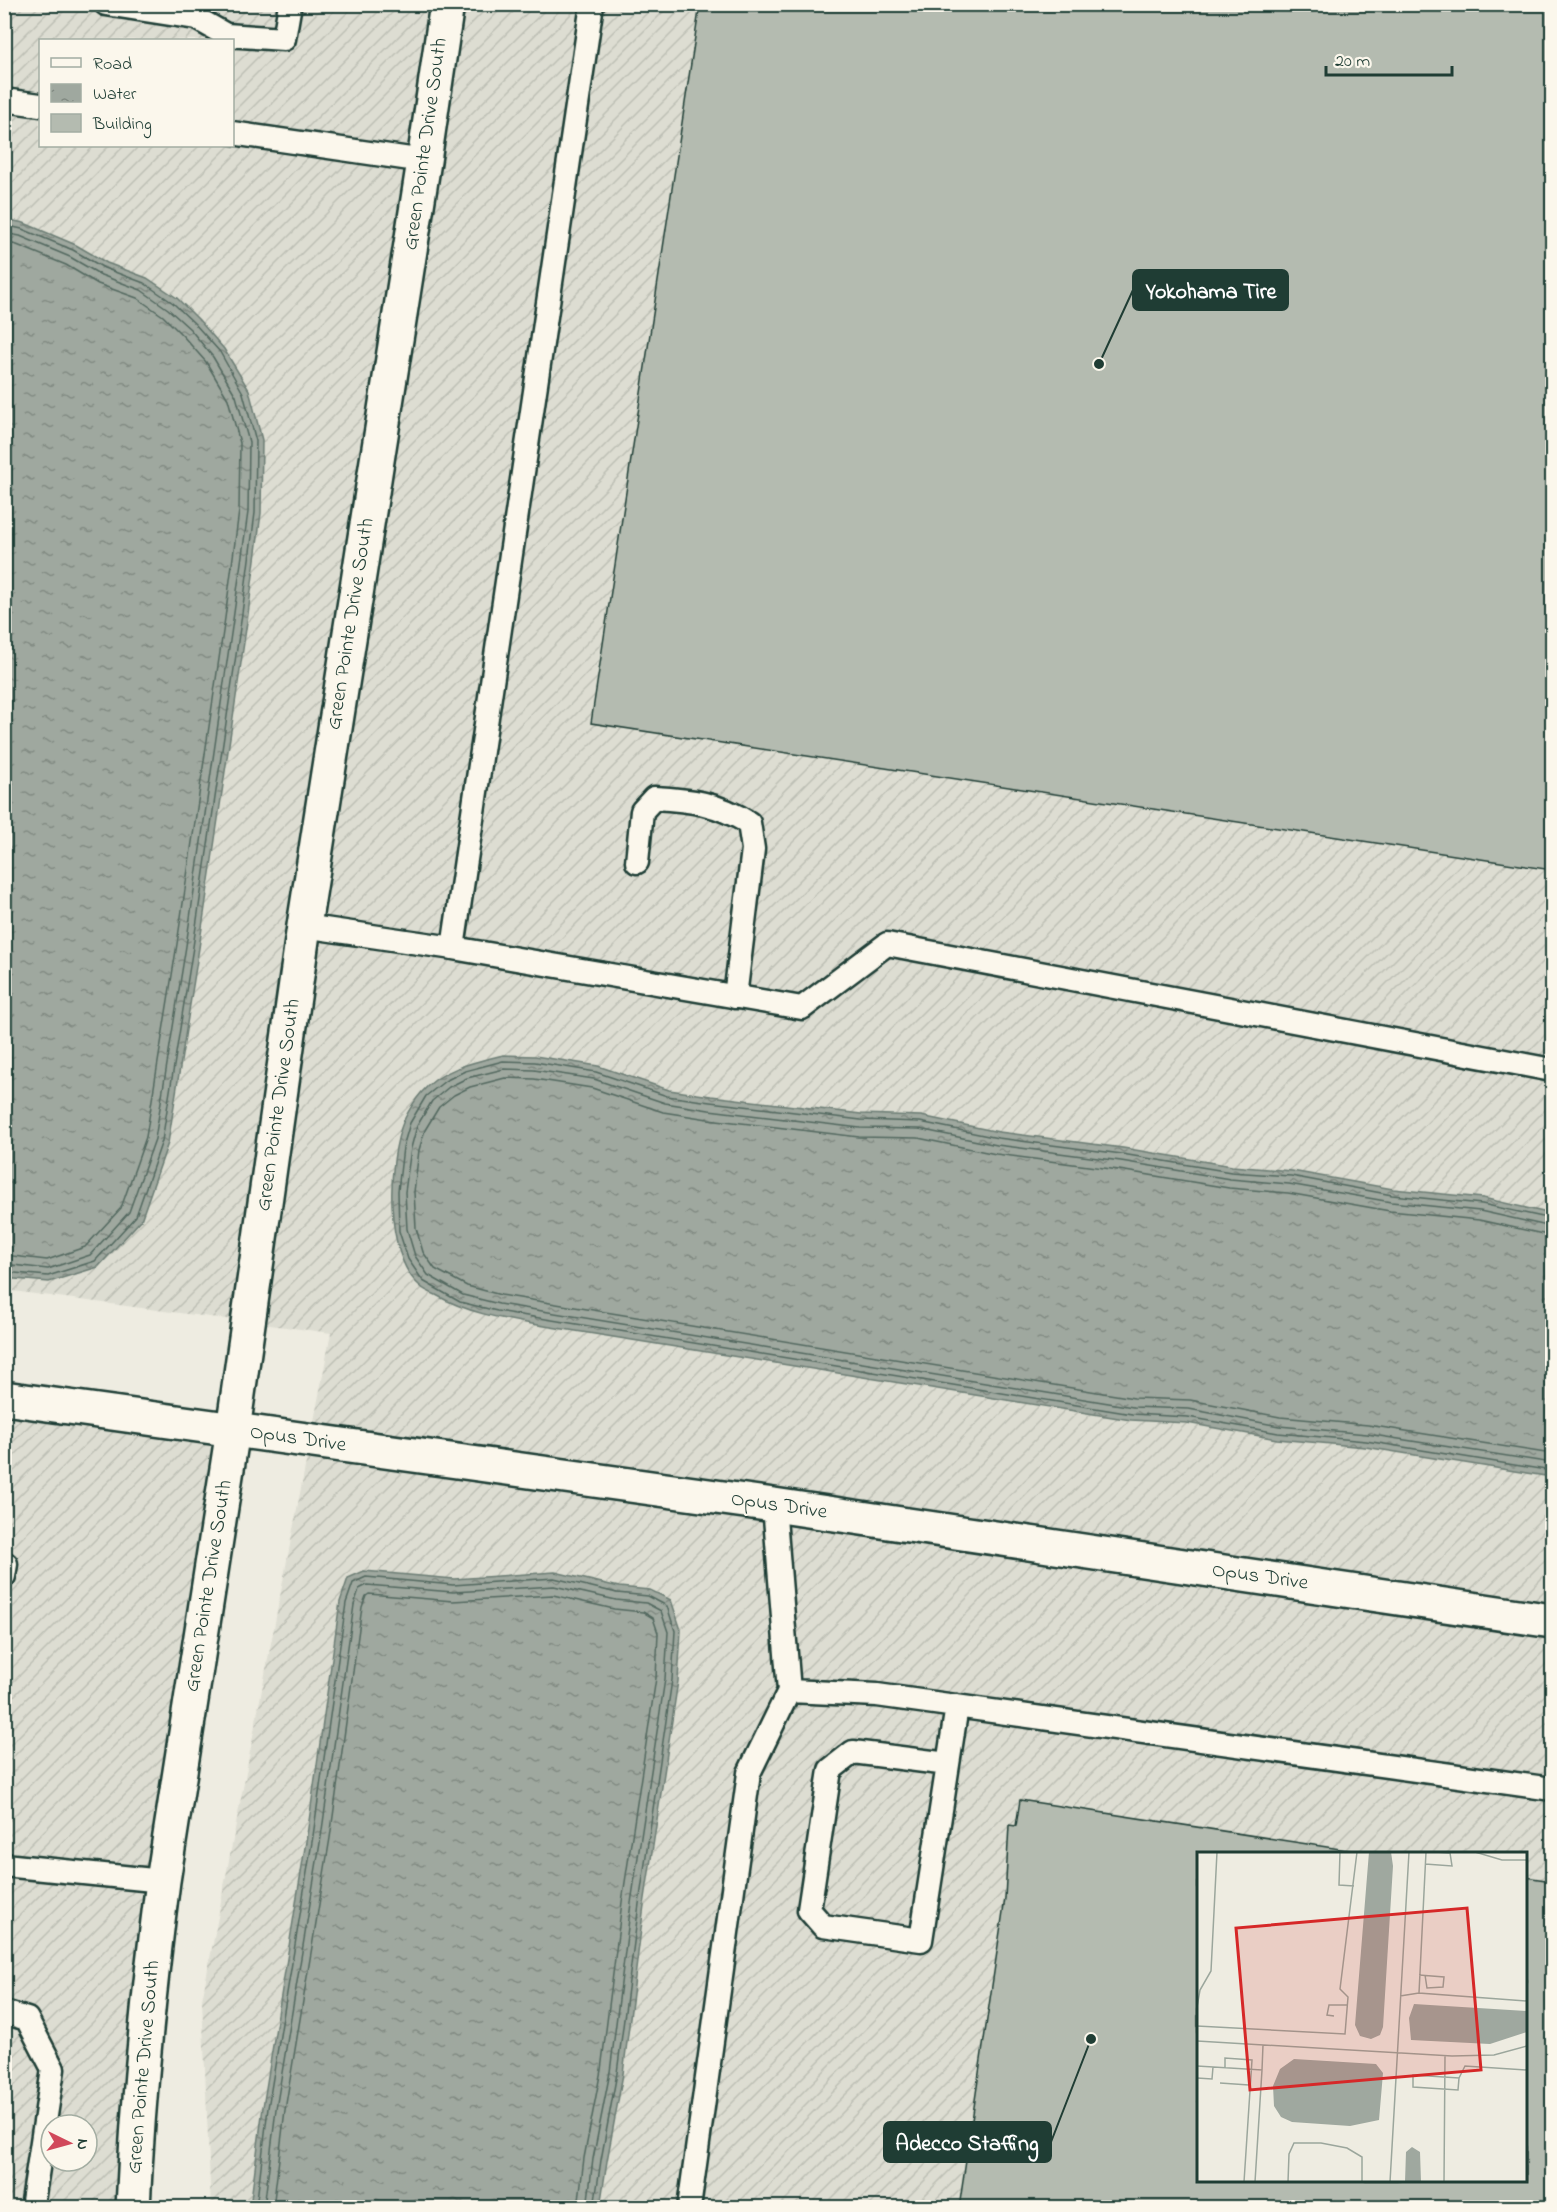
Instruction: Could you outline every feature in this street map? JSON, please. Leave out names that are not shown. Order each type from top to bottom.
[{"type":"street","name":"Green Pointe Drive South","points":[[133,2208],[151,1977],[163,1881],[233,1430],[304,926],[447,4]]},
{"type":"street","name":"Opus Drive","points":[[4,1398],[774,1505],[1552,1621]]},
{"type":"lane","points":[[106,4],[197,11],[226,35],[284,39],[290,4]]},
{"type":"lane","points":[[453,948],[592,4]]},
{"type":"lane","points":[[193,39],[197,11]]},
{"type":"lane","points":[[4,100],[39,105]]},
{"type":"lane","points":[[234,133],[424,161]]},
{"type":"lane","points":[[637,862],[642,811],[654,798],[696,801],[730,811],[749,823],[753,849],[735,997]]},
{"type":"lane","points":[[304,926],[453,948],[802,1008],[887,944],[1552,1070]]},
{"type":"lane","points":[[689,2208],[749,1773],[789,1691],[774,1505]]},
{"type":"lane","points":[[4,1564],[6,1564],[4,1576]]},
{"type":"lane","points":[[789,1691],[877,1695],[1552,1789]]},
{"type":"lane","points":[[948,1764],[853,1752],[830,1770],[809,1910],[823,1926],[921,1940],[957,1706]]},
{"type":"lane","points":[[4,1865],[163,1881]]},
{"type":"lane","points":[[4,2012],[27,2019],[53,2069],[32,2208]]},
{"type":"shaded area","points":[[5,5],[1552,5],[1552,2207],[211,2207],[202,2000],[331,1333],[5,1290]]},
{"type":"shaded area","points":[[5,1398],[233,1430],[133,2207],[5,2208]]},
{"type":"water","points":[[5,219],[24,223],[76,245],[107,263],[147,278],[177,298],[224,349],[249,390],[262,440],[261,513],[247,622],[168,1143],[141,1220],[98,1267],[49,1282],[4,1278]]},
{"type":"water","points":[[503,1055],[535,1056],[598,1066],[669,1090],[861,1114],[921,1116],[999,1132],[1123,1148],[1232,1166],[1292,1171],[1393,1189],[1483,1198],[1552,1214],[1552,1477],[1365,1447],[1277,1439],[1187,1423],[1131,1420],[532,1324],[495,1317],[459,1306],[420,1286],[408,1272],[400,1253],[392,1207],[394,1159],[404,1120],[416,1099],[429,1085],[448,1072]]},
{"type":"water","points":[[364,1571],[454,1579],[555,1572],[619,1587],[650,1590],[671,1600],[681,1630],[678,1681],[644,1905],[623,2074],[600,2207],[250,2207],[263,2107],[307,1835],[340,1602],[348,1578]]},
{"type":"building","points":[[700,4],[1552,4],[1552,870],[591,723]]},
{"type":"building","points":[[1020,1800],[1360,1852],[1197,1852],[1197,2182],[1527,2182],[1527,1877],[1552,1881],[1552,2208],[959,2208],[1005,1898],[1009,1825],[1016,1826]]},
{"type":"place","name":"Yokohama Tire","points":[[1099,364]]},
{"type":"place","name":"Adecco Staffing","points":[[1091,2039]]}]
